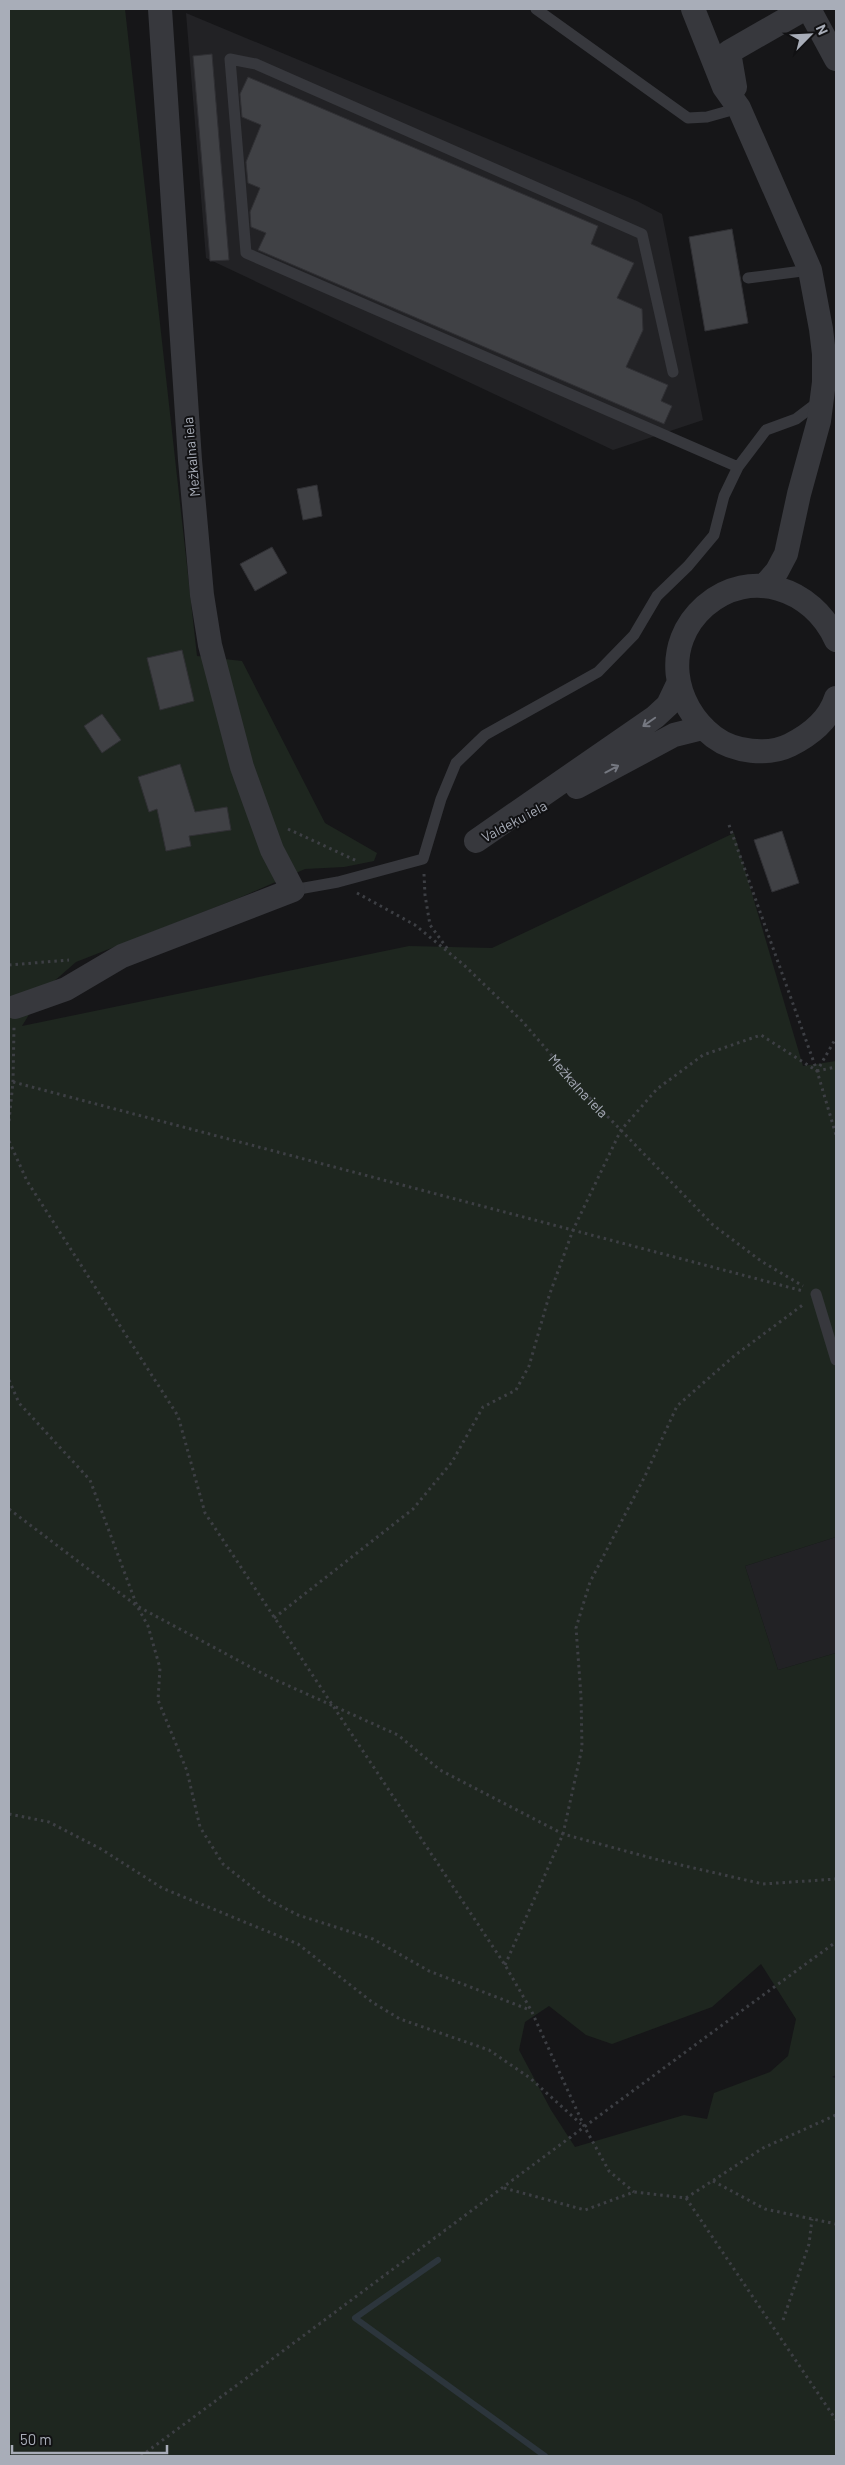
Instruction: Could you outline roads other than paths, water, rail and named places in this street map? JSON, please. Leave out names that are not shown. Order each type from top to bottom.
[{"type":"street","name":"Mežkalna iela","points":[[160,9],[175,254],[202,595],[210,645],[242,768],[272,850],[293,890]]},
{"type":"street","points":[[693,9],[724,87],[739,108],[810,270],[822,328],[824,372],[819,421],[799,494],[786,554],[777,571],[764,586]]},
{"type":"street","points":[[739,108],[729,52],[804,9]]},
{"type":"street","points":[[809,9],[836,59]]},
{"type":"street","name":"Valdeķu iela","points":[[836,640],[821,614],[805,600],[786,590],[764,586],[743,588],[722,594],[704,606],[690,622],[681,642],[676,663],[678,684],[686,708],[702,728],[720,741],[741,749],[764,751],[786,747],[806,737],[823,722],[836,701]]},
{"type":"street","name":"Valdeķu iela","points":[[678,684],[668,705],[656,717],[476,841],[674,735],[702,728]]},
{"type":"street","points":[[15,1007],[66,989],[122,956],[293,890]]},
{"type":"lane","points":[[536,9],[688,118],[708,117],[739,108]]},
{"type":"lane","points":[[673,372],[642,234],[256,64],[230,59],[246,253],[738,467]]},
{"type":"lane","points":[[748,278],[810,270]]},
{"type":"lane","points":[[293,890],[338,882],[424,859],[441,799],[456,763],[485,735],[598,672],[628,641],[657,596],[688,566],[714,535],[724,496],[738,467],[766,430],[796,419],[822,399]]},
{"type":"lane","points":[[816,1294],[836,1360]]},
{"type":"waterway","points":[[438,2260],[355,2318],[545,2456]]}]
